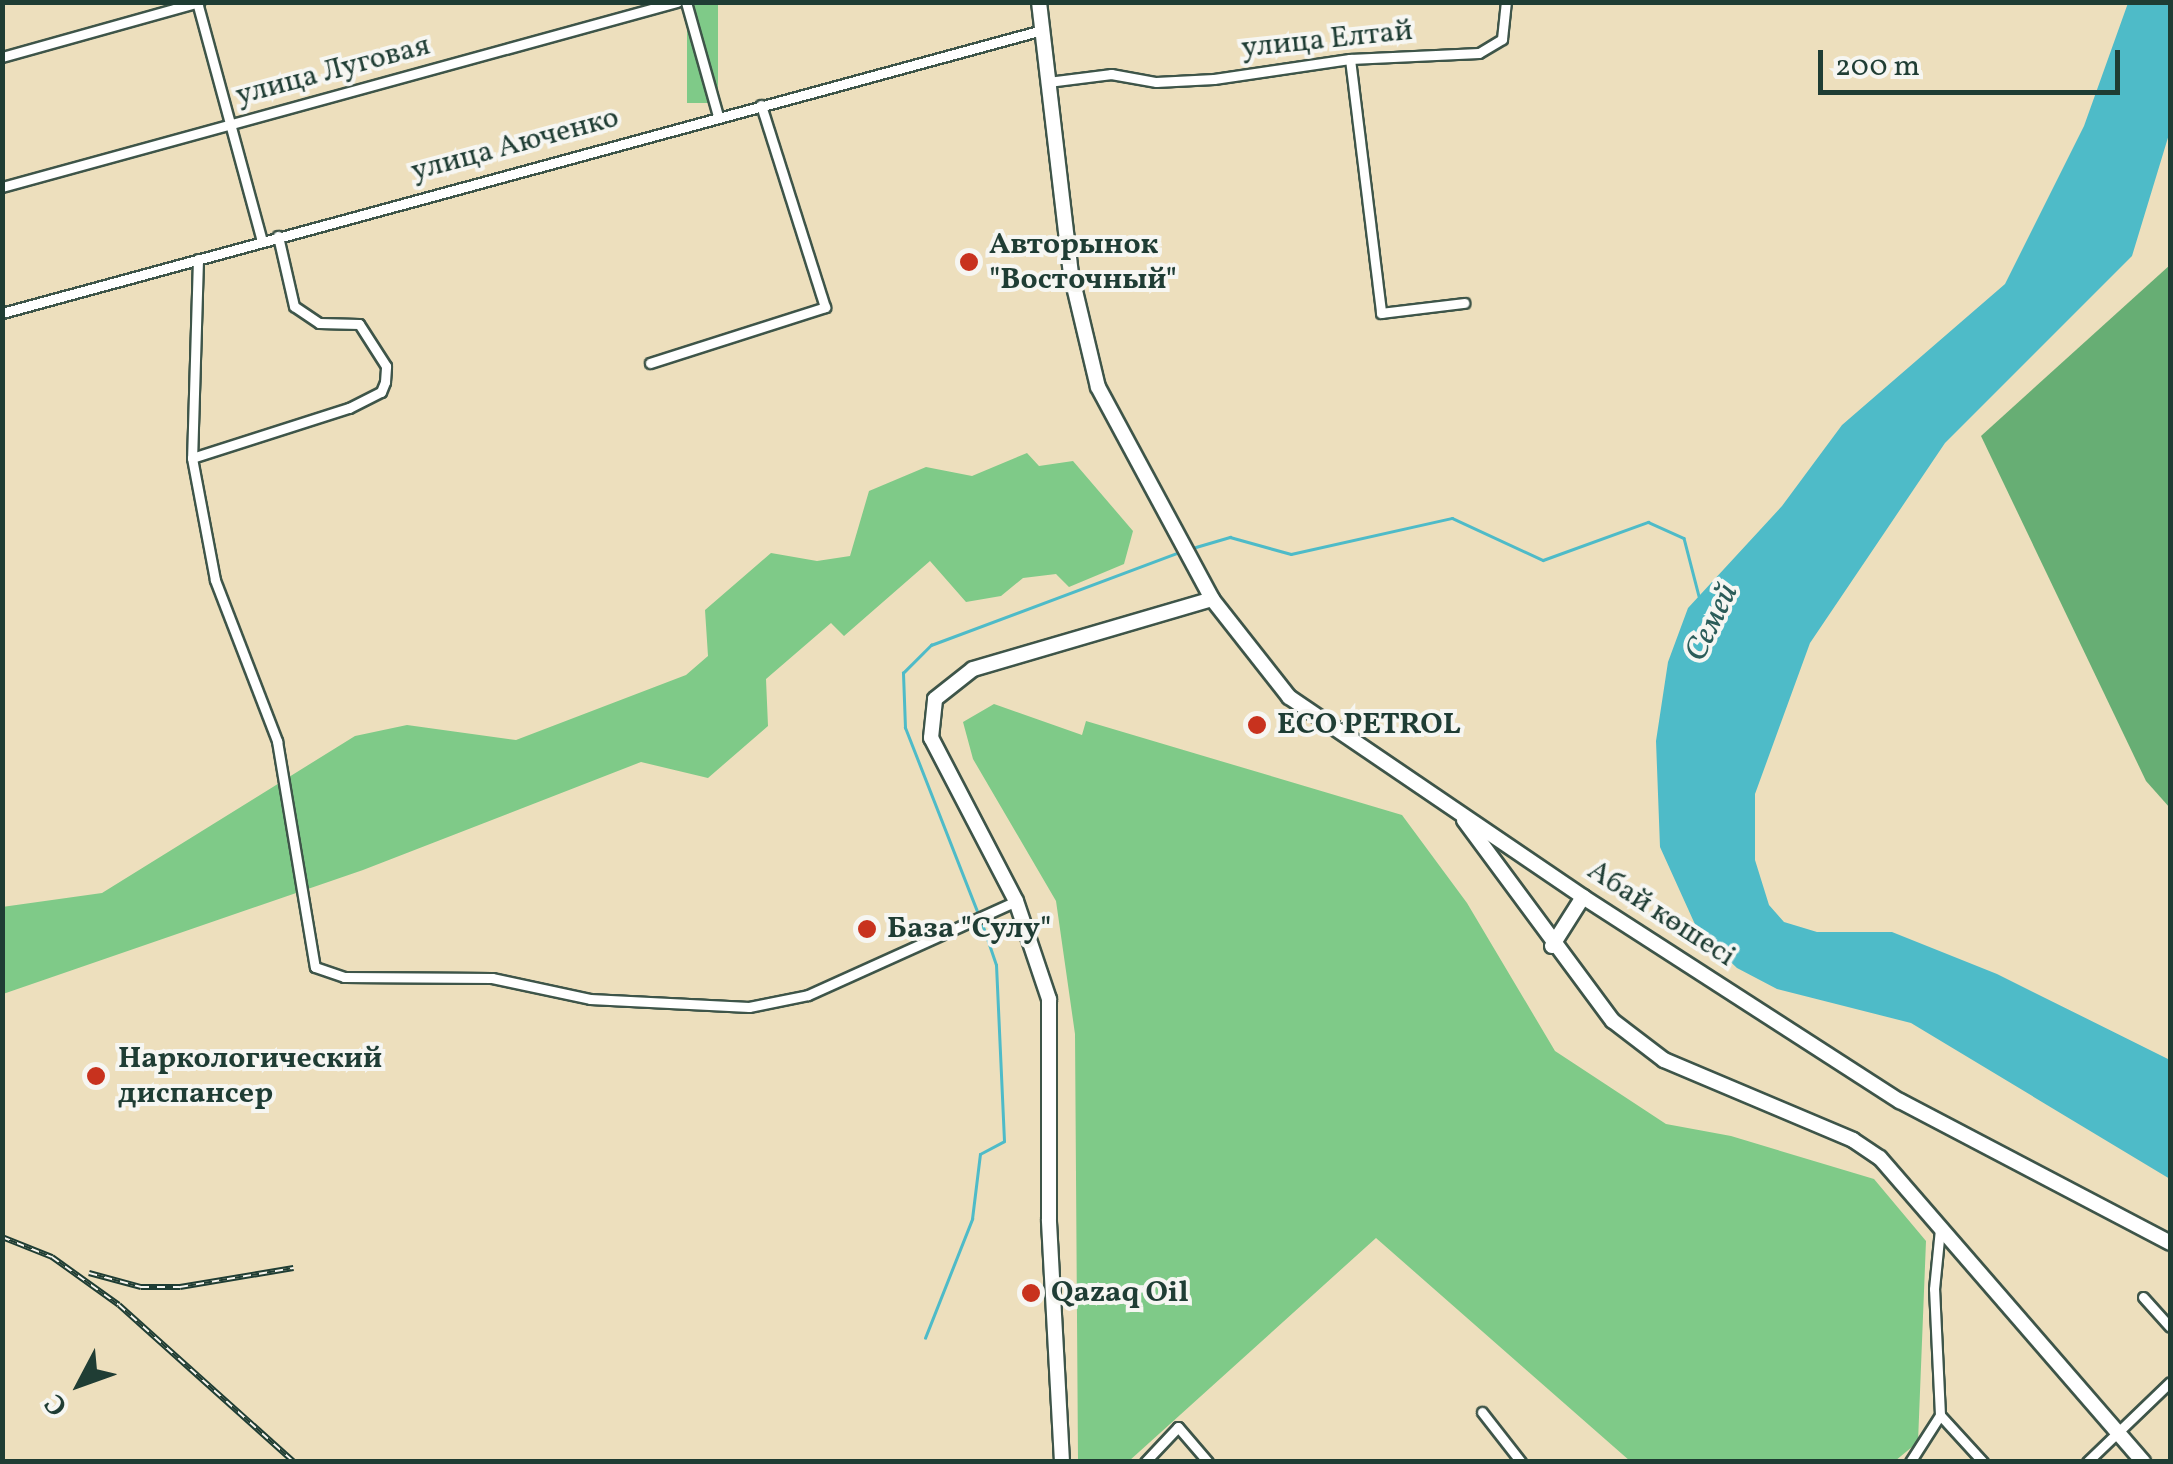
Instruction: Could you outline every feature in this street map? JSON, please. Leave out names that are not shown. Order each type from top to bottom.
[{"type":"main road","name":"Абай көшесі","points":[[1039,2],[1082,342],[1111,419],[1212,599],[1289,696],[1582,897],[1900,1100],[2170,1243]]},
{"type":"main road","points":[[1062,1462],[1049,1218],[1049,1000],[1016,901],[931,738],[935,698],[973,669],[1212,599]]},
{"type":"main road","points":[[1459,813],[1552,946],[1612,1020],[1664,1060],[1853,1140],[1906,1183],[1940,1230],[2143,1462]]},
{"type":"main road","points":[[1552,946],[1582,897]]},
{"type":"street","name":"улица Луговая","points":[[2,187],[678,2]]},
{"type":"street","points":[[686,2],[718,116]]},
{"type":"street","name":"улица Елтай","points":[[1048,82],[1112,74],[1156,82],[1214,79],[1350,59],[1479,53],[1502,39],[1506,2]]},
{"type":"street","points":[[2,57],[198,3],[262,241]]},
{"type":"street","name":"улица Аюченко","points":[[2,312],[1042,30]]},
{"type":"street","points":[[1350,59],[1381,313],[1464,304]]},
{"type":"street","points":[[650,363],[825,307],[761,104]]},
{"type":"street","points":[[192,458],[348,408],[381,392],[385,382],[386,366],[359,324],[318,322],[294,306],[278,236]]},
{"type":"street","points":[[198,259],[192,458],[215,580],[278,741],[316,967],[344,977],[492,978],[590,999],[749,1008],[808,995],[1016,901]]},
{"type":"street","points":[[1910,1462],[1940,1415],[1934,1290],[1940,1230]]},
{"type":"street","points":[[2142,1297],[2170,1327]]},
{"type":"street","points":[[2088,1462],[2170,1382]]},
{"type":"street","points":[[1482,1412],[1521,1462]]},
{"type":"street","points":[[1940,1415],[1983,1462]]},
{"type":"street","points":[[1144,1462],[1178,1427],[1208,1462]]},
{"type":"green space","points":[[687,3],[718,3],[718,103],[687,103]]},
{"type":"green space","points":[[2170,265],[2170,808],[2146,781],[1981,436]]},
{"type":"green space","points":[[1027,453],[1039,466],[1073,461],[1133,531],[1124,564],[1069,587],[1056,574],[1023,578],[1001,596],[966,602],[930,561],[844,636],[831,623],[766,679],[768,726],[708,778],[641,762],[363,870],[3,994],[2,907],[102,893],[355,736],[407,725],[516,740],[686,675],[708,656],[705,610],[771,553],[817,561],[850,556],[869,491],[926,467],[972,476]]},
{"type":"green space","points":[[994,704],[1082,735],[1086,721],[1402,815],[1467,903],[1555,1051],[1666,1124],[1731,1136],[1874,1179],[1926,1241],[1918,1442],[1895,1461],[1630,1461],[1376,1238],[1129,1461],[1078,1461],[1075,1034],[1056,901],[973,759],[963,722]]},
{"type":"water","name":"Семей","points":[[2128,3],[2170,3],[2170,131],[2132,256],[1945,443],[1810,643],[1755,794],[1755,860],[1769,905],[1784,922],[1817,932],[1892,932],[1997,974],[2170,1060],[2170,1179],[1911,1023],[1777,989],[1737,968],[1698,931],[1660,847],[1656,741],[1668,662],[1688,608],[1782,506],[1842,425],[2005,284],[2084,126]]},
{"type":"waterway","name":"Семей","points":[[1189,549],[1230,537],[1291,554],[1452,518],[1543,560],[1648,522],[1684,538],[1699,596]]},
{"type":"waterway","points":[[978,914],[905,728],[903,673],[931,645],[1182,551]]},
{"type":"waterway","points":[[925,1338],[972,1219],[980,1154],[1004,1141],[996,965],[981,921]]},
{"type":"railway","points":[[2,1237],[52,1257],[119,1305],[293,1461]]},
{"type":"railway","points":[[89,1273],[141,1287],[180,1287],[293,1268]]},
{"type":"place","name":"Авторынок \"Восточный\"","points":[[969,262]]},
{"type":"place","name":"ECO PETROL","points":[[1257,725]]},
{"type":"place","name":"База \"Сулу\"","points":[[867,929]]},
{"type":"place","name":"Наркологический диспансер","points":[[96,1076]]},
{"type":"place","name":"Qazaq Oil","points":[[1031,1293]]}]
